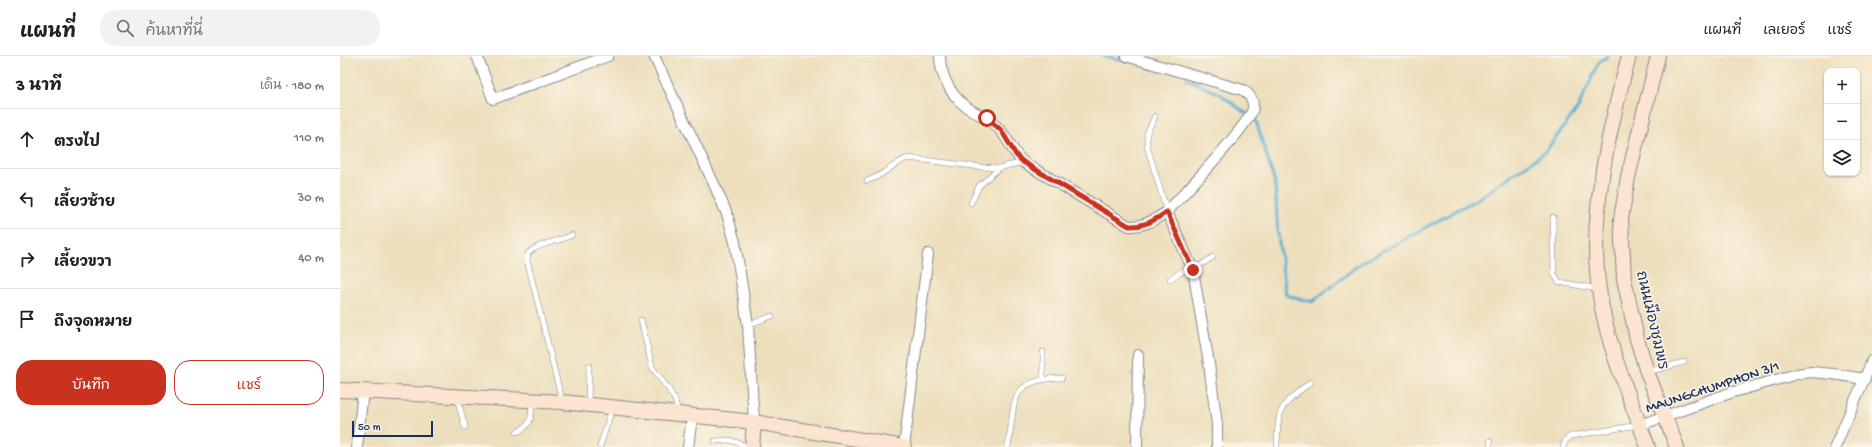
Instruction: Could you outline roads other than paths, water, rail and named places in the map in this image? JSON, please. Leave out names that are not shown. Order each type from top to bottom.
[{"type":"main road","name":"ถนนเมืองชุมพร","points":[[1658,56],[1628,177],[1621,219],[1624,279],[1637,339],[1647,372],[1677,447]]},
{"type":"main road","points":[[1628,60],[1606,157],[1595,229],[1598,289],[1614,356],[1648,447]]},
{"type":"main road","points":[[340,390],[562,402],[754,422],[890,446],[904,447]]},
{"type":"main road","points":[[752,447],[754,422]]},
{"type":"street","points":[[477,56],[493,99],[608,56]]},
{"type":"street","points":[[654,56],[727,214],[735,242],[748,325],[754,422]]},
{"type":"street","points":[[940,56],[940,64],[948,84],[955,96],[965,106],[987,118],[1001,130],[1016,155],[1023,162],[1129,226],[1138,227],[1148,224],[1167,212],[1242,127],[1253,109],[1253,102],[1249,94],[1243,90],[1126,56]]},
{"type":"street","points":[[1167,212],[1192,268],[1209,364],[1217,425],[1217,447]]},
{"type":"street","points":[[904,447],[928,254]]},
{"type":"street","points":[[1137,447],[1138,355]]},
{"type":"street","points":[[1835,447],[1868,377],[1872,361]]},
{"type":"street","name":"MAUNGCHUMPHON 3/1","points":[[1640,425],[1730,393],[1798,374],[1811,372],[1868,377]]},
{"type":"street","points":[[357,447],[363,391]]},
{"type":"street","points":[[686,416],[688,447]]},
{"type":"lane","points":[[1155,116],[1147,133],[1148,146],[1167,212]]},
{"type":"lane","points":[[867,181],[879,177],[900,161],[908,158],[999,168],[1023,162]]},
{"type":"lane","points":[[971,203],[979,186],[999,168]]},
{"type":"lane","points":[[1553,217],[1554,274],[1559,282],[1598,289]]},
{"type":"lane","points":[[562,402],[527,260],[528,253],[533,249],[572,235]]},
{"type":"lane","points":[[1170,279],[1213,257]]},
{"type":"lane","points":[[748,325],[772,316]]},
{"type":"lane","points":[[641,320],[652,367],[686,416]]},
{"type":"lane","points":[[1043,352],[1043,379]]},
{"type":"lane","points":[[1647,372],[1684,362]]},
{"type":"lane","points":[[588,405],[589,366]]},
{"type":"lane","points":[[1008,447],[1017,394],[1024,386],[1032,381],[1062,378]]},
{"type":"lane","points":[[1277,447],[1278,418],[1282,407],[1290,397],[1311,382]]},
{"type":"lane","points":[[457,396],[465,427]]},
{"type":"lane","points":[[516,432],[525,428],[531,422],[532,400]]},
{"type":"lane","points":[[600,446],[613,408]]},
{"type":"lane","points":[[1563,447],[1566,440],[1571,436],[1640,425]]},
{"type":"lane","points":[[715,441],[730,440],[749,447]]},
{"type":"lane","points":[[1490,440],[1490,447]]},
{"type":"waterway","points":[[1103,56],[1127,61]]},
{"type":"waterway","points":[[1187,79],[1220,94],[1256,121],[1275,183],[1278,235],[1286,295],[1312,302],[1361,263],[1479,198],[1545,152],[1578,108],[1599,62],[1608,56]]}]
